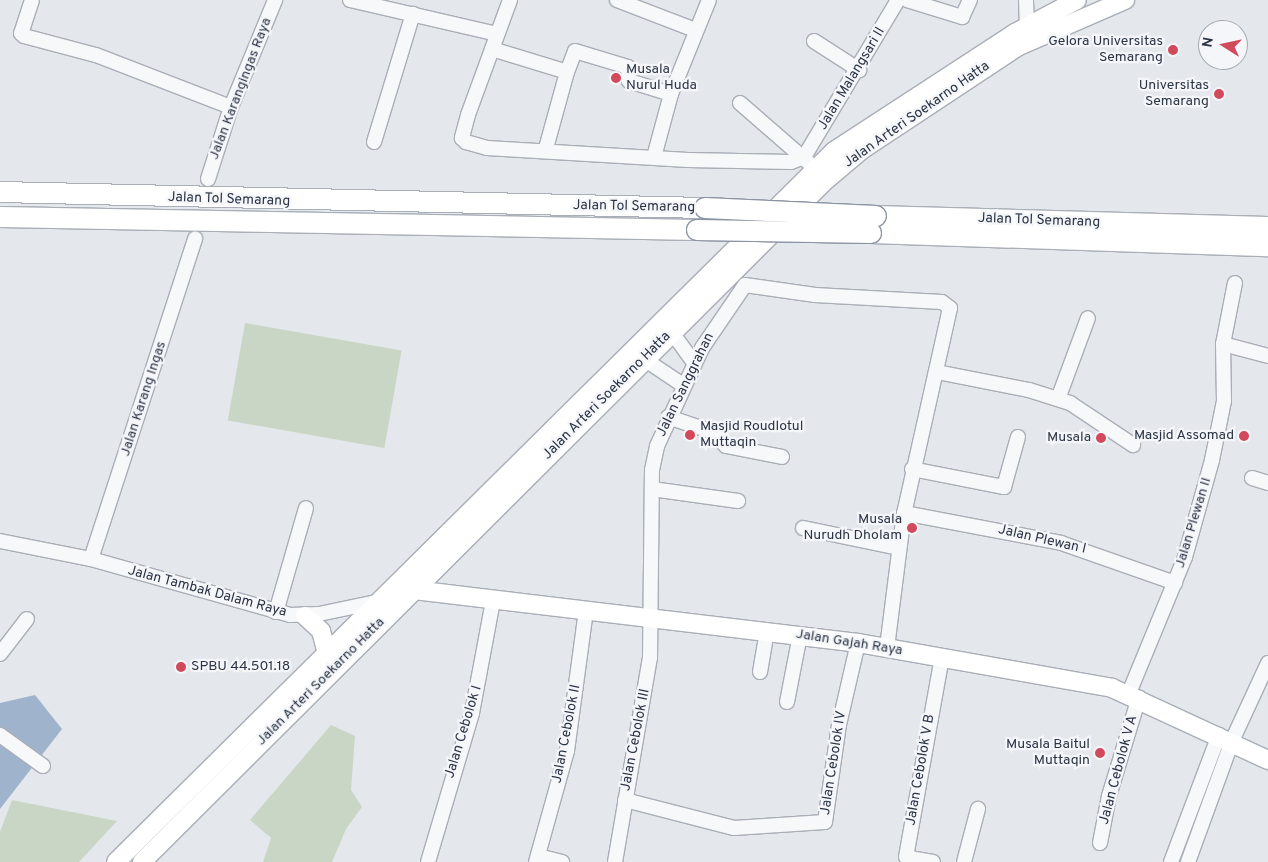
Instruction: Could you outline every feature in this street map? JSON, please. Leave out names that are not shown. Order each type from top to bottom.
[{"type":"highway","name":"Jalan Tol Semarang","points":[[0,192],[705,208],[874,225],[1268,246]]},
{"type":"highway","name":"Jalan Tol Semarang","points":[[0,216],[697,230],[874,225],[1268,227]]},
{"type":"main road","name":"Jalan Arteri Soekarno Hatta","points":[[116,862],[383,600],[809,163],[834,151],[1027,26],[1077,0]]},
{"type":"main road","name":"Jalan Arteri Soekarno Hatta","points":[[142,862],[671,331],[863,149],[1017,48],[1125,0]]},
{"type":"main road","name":"Jalan Gajah Raya","points":[[414,590],[494,601],[650,617],[858,642],[1134,695],[1268,760]]},
{"type":"main road","points":[[305,616],[321,631],[327,653]]},
{"type":"street","points":[[32,0],[21,33],[24,36],[96,56],[231,107]]},
{"type":"street","name":"Jalan Karangingas Raya","points":[[208,179],[231,107],[275,0]]},
{"type":"street","points":[[350,0],[387,6],[412,14],[497,34]]},
{"type":"street","points":[[510,0],[462,138],[486,148],[546,148],[654,157],[809,163]]},
{"type":"street","points":[[617,0],[695,30]]},
{"type":"street","points":[[654,157],[671,94],[695,30],[710,0]]},
{"type":"street","name":"Jalan Malangsari II","points":[[809,163],[898,0]]},
{"type":"street","points":[[907,0],[962,17],[970,0]]},
{"type":"street","points":[[1026,0],[1027,26]]},
{"type":"street","points":[[374,142],[412,14]]},
{"type":"street","points":[[814,41],[859,70]]},
{"type":"street","points":[[492,48],[567,72]]},
{"type":"street","points":[[546,148],[567,72],[575,52],[628,67],[629,81],[671,94]]},
{"type":"street","points":[[740,103],[809,163]]},
{"type":"street","name":"Jalan Karang Ingas","points":[[90,559],[195,238]]},
{"type":"street","name":"Jalan Plewan II","points":[[1134,695],[1175,583],[1212,460],[1225,392],[1223,344],[1234,283]]},
{"type":"street","name":"Jalan Sanggrahan","points":[[650,617],[652,489],[657,446],[668,417],[694,362],[730,303],[747,285],[815,295],[944,303],[950,309],[937,372]]},
{"type":"street","points":[[1058,399],[1088,318]]},
{"type":"street","points":[[671,331],[694,362]]},
{"type":"street","points":[[1223,344],[1268,356]]},
{"type":"street","points":[[644,359],[683,385]]},
{"type":"street","points":[[887,648],[904,513],[912,469],[937,372],[1058,399],[1087,411],[1133,445]]},
{"type":"street","points":[[668,417],[713,432],[726,446],[782,457]]},
{"type":"street","points":[[912,469],[1004,487],[1018,437]]},
{"type":"street","points":[[1252,478],[1268,483]]},
{"type":"street","points":[[652,489],[738,500]]},
{"type":"street","points":[[276,612],[306,508]]},
{"type":"street","name":"Jalan Plewan I","points":[[904,513],[1062,542],[1175,583]]},
{"type":"street","points":[[803,528],[900,548]]},
{"type":"street","name":"Jalan Tambak Dalam Raya","points":[[0,541],[90,559],[276,612],[305,616],[383,600],[414,590]]},
{"type":"street","name":"Jalan Cebolok I","points":[[428,862],[472,713],[494,601]]},
{"type":"street","name":"Jalan Cebolok II","points":[[562,862],[537,859],[567,751],[586,611]]},
{"type":"street","name":"Jalan Cebolok III","points":[[615,862],[648,671],[650,617]]},
{"type":"street","points":[[0,654],[27,619]]},
{"type":"street","points":[[760,672],[768,631]]},
{"type":"street","points":[[787,702],[800,635]]},
{"type":"street","name":"Jalan Cebolok IV","points":[[625,800],[734,828],[825,822],[839,725],[858,642]]},
{"type":"street","name":"Jalan Cebolok V B","points":[[933,862],[906,857],[942,657]]},
{"type":"street","points":[[1171,862],[1191,807],[1268,662]]},
{"type":"street","name":"Jalan Cebolok V A","points":[[1100,843],[1109,796],[1134,695]]},
{"type":"street","points":[[0,734],[43,766]]},
{"type":"street","points":[[1188,862],[1207,812],[1226,738]]},
{"type":"street","points":[[1191,807],[1207,812]]},
{"type":"street","points":[[964,862],[978,809]]},
{"type":"green space","points":[[245,323],[402,351],[384,448],[228,420]]},
{"type":"green space","points":[[331,725],[355,736],[351,790],[362,807],[346,829],[332,862],[263,862],[271,838],[250,820]]},
{"type":"green space","points":[[12,800],[117,821],[79,862],[0,862],[0,832]]},
{"type":"water","points":[[35,695],[62,729],[0,809],[0,703]]},
{"type":"place","name":"Gelora Universitas Semarang","points":[[1173,50]]},
{"type":"place","name":"Musala Nurul Huda","points":[[616,78]]},
{"type":"place","name":"Universitas Semarang","points":[[1219,94]]},
{"type":"place","name":"Masjid Roudlotul Muttaqin","points":[[690,435]]},
{"type":"place","name":"Masjid Assomad","points":[[1244,436]]},
{"type":"place","name":"Musala","points":[[1101,438]]},
{"type":"place","name":"Musala Nurudh Dholam","points":[[912,528]]},
{"type":"place","name":"SPBU 44.501.18","points":[[181,667]]},
{"type":"place","name":"Musala Baitul Muttaqin","points":[[1100,753]]}]
